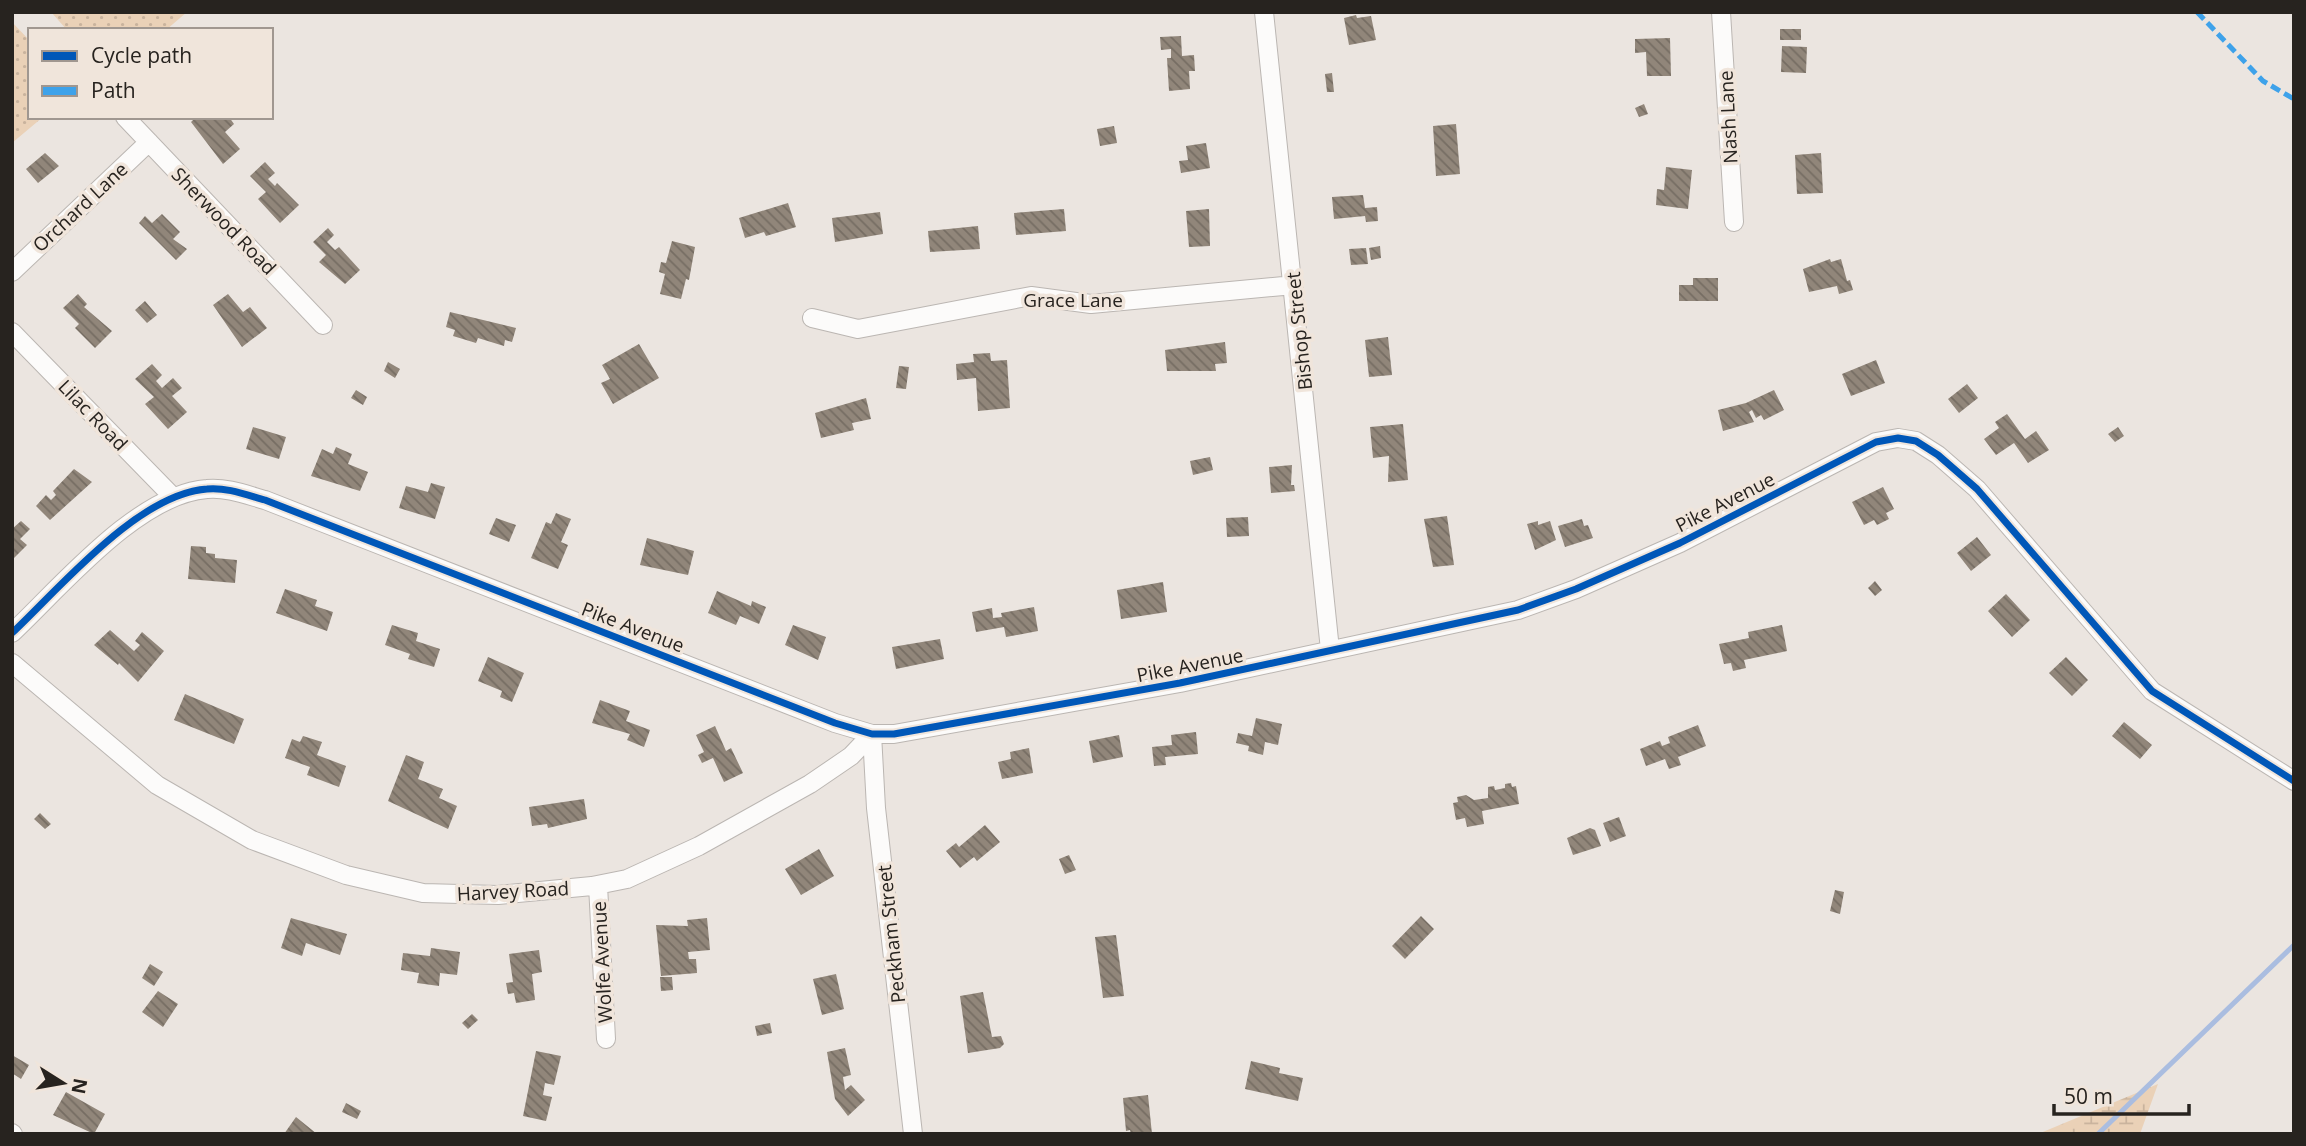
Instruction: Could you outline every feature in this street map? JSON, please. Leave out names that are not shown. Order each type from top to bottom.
[{"type":"street","name":"Bishop Street","points":[[1264,12],[1330,650]]},
{"type":"street","name":"Nash Lane","points":[[1721,12],[1734,222]]},
{"type":"street","name":"Sherwood Road","points":[[127,119],[323,325]]},
{"type":"street","name":"Orchard Lane","points":[[12,271],[149,142]]},
{"type":"street","name":"Grace Lane","points":[[812,318],[858,329],[1031,296],[1091,304],[1294,285]]},
{"type":"street","name":"Lilac Road","points":[[12,332],[173,497]]},
{"type":"street","name":"Pike Avenue","points":[[12,633],[118,532],[154,506],[173,497],[208,489],[265,500],[835,723],[872,734],[915,731],[1068,705],[1460,625],[1518,610],[1576,589],[1680,543],[1877,442],[1898,438],[1916,441],[1938,455],[1977,489],[2152,691],[2294,781]]},
{"type":"street","name":"Harvey Road","points":[[12,663],[70,715],[157,785],[252,840],[346,875],[423,893],[498,895],[598,885],[627,878],[699,846],[810,784],[851,756],[872,734]]},
{"type":"street","name":"Peckham Street","points":[[872,734],[876,808],[913,1134]]},
{"type":"street","name":"Wolfe Avenue","points":[[598,885],[606,1039]]},
{"type":"green space","points":[[51,12],[187,12],[168,28],[65,28]]},
{"type":"green space","points":[[12,22],[28,39],[28,119],[41,119],[12,143]]},
{"type":"green space","points":[[2158,1084],[2140,1134],[2038,1134]]},
{"type":"building","points":[[1356,15],[1357,18],[1371,16],[1376,40],[1349,45],[1344,18]]},
{"type":"building","points":[[1780,29],[1801,29],[1801,40],[1780,40]]},
{"type":"building","points":[[1181,36],[1182,56],[1194,55],[1195,71],[1189,71],[1190,89],[1169,91],[1167,58],[1171,58],[1171,49],[1161,50],[1160,37]]},
{"type":"building","points":[[1670,38],[1671,76],[1647,76],[1646,52],[1635,53],[1635,39]]},
{"type":"building","points":[[1782,46],[1807,47],[1806,73],[1781,72]]},
{"type":"building","points":[[1332,73],[1334,92],[1327,92],[1325,74]]},
{"type":"building","points":[[1644,104],[1648,114],[1639,117],[1635,108]]},
{"type":"building","points":[[194,119],[230,119],[234,124],[225,132],[240,149],[223,164],[191,122]]},
{"type":"building","points":[[1456,124],[1460,174],[1436,176],[1433,126]]},
{"type":"building","points":[[1114,126],[1117,143],[1100,146],[1097,129]]},
{"type":"building","points":[[1206,143],[1210,168],[1181,173],[1179,161],[1188,160],[1186,146]]},
{"type":"building","points":[[45,153],[59,166],[38,183],[26,169]]},
{"type":"building","points":[[1821,153],[1823,193],[1797,194],[1795,155]]},
{"type":"building","points":[[265,162],[275,173],[268,179],[275,186],[277,183],[299,205],[280,223],[258,199],[266,192],[250,176]]},
{"type":"building","points":[[1666,167],[1692,170],[1688,209],[1656,205],[1657,189],[1664,190]]},
{"type":"building","points":[[1363,195],[1365,208],[1377,207],[1378,221],[1366,222],[1365,216],[1334,219],[1332,197]]},
{"type":"building","points":[[788,203],[796,227],[766,236],[764,232],[745,238],[739,218]]},
{"type":"building","points":[[1064,209],[1066,231],[1016,235],[1014,213]]},
{"type":"building","points":[[1209,209],[1210,246],[1189,247],[1186,211]]},
{"type":"building","points":[[880,212],[883,234],[835,242],[832,218]]},
{"type":"building","points":[[162,214],[180,232],[173,239],[187,249],[176,260],[139,223],[145,216],[152,223]]},
{"type":"building","points":[[978,226],[980,249],[930,252],[928,231]]},
{"type":"building","points":[[328,228],[334,235],[327,242],[335,250],[339,247],[360,270],[345,284],[319,262],[326,255],[313,242]]},
{"type":"building","points":[[672,241],[695,247],[689,280],[686,279],[681,299],[660,294],[665,274],[659,272],[661,262],[666,263]]},
{"type":"building","points":[[1380,246],[1381,258],[1371,260],[1369,248]]},
{"type":"building","points":[[1366,248],[1368,264],[1351,265],[1349,249]]},
{"type":"building","points":[[1830,259],[1831,262],[1841,259],[1847,281],[1850,280],[1853,290],[1839,294],[1837,286],[1809,292],[1803,269]]},
{"type":"building","points":[[1693,278],[1718,278],[1718,301],[1679,301],[1679,285],[1693,285]]},
{"type":"building","points":[[78,294],[87,304],[84,307],[112,331],[95,348],[75,328],[79,324],[63,308]]},
{"type":"building","points":[[228,294],[243,312],[250,307],[267,328],[242,347],[213,305]]},
{"type":"building","points":[[145,301],[157,315],[147,323],[135,310]]},
{"type":"building","points":[[450,312],[516,328],[512,342],[505,340],[504,346],[478,338],[476,343],[453,336],[455,330],[446,327]]},
{"type":"building","points":[[1388,337],[1392,375],[1369,377],[1365,340]]},
{"type":"building","points":[[1225,342],[1227,363],[1215,364],[1216,371],[1167,371],[1165,350]]},
{"type":"building","points":[[639,344],[659,378],[613,404],[601,383],[610,379],[602,365]]},
{"type":"building","points":[[990,353],[991,361],[1007,360],[1010,408],[978,411],[976,378],[957,380],[956,364],[974,362],[973,354]]},
{"type":"building","points":[[1876,360],[1885,383],[1851,396],[1842,374]]},
{"type":"building","points":[[388,362],[400,369],[395,378],[384,371]]},
{"type":"building","points":[[152,364],[162,375],[156,381],[162,388],[173,378],[182,388],[172,396],[187,412],[168,429],[145,404],[154,397],[135,379]]},
{"type":"building","points":[[899,366],[909,367],[906,389],[896,388]]},
{"type":"building","points":[[1967,384],[1978,398],[1959,413],[1948,399]]},
{"type":"building","points":[[356,390],[367,397],[363,405],[351,398]]},
{"type":"building","points":[[1774,390],[1784,410],[1764,420],[1761,415],[1756,418],[1752,410],[1749,412],[1754,422],[1723,431],[1718,410],[1746,403]]},
{"type":"building","points":[[866,398],[871,419],[852,423],[854,430],[821,438],[815,413]]},
{"type":"building","points":[[2007,414],[2025,439],[2036,431],[2049,450],[2028,463],[2014,443],[1996,455],[1984,439],[1999,428],[1995,422]]},
{"type":"building","points":[[1403,424],[1408,480],[1388,482],[1389,456],[1373,458],[1370,427]]},
{"type":"building","points":[[253,427],[286,437],[279,459],[246,449]]},
{"type":"building","points":[[2118,427],[2124,436],[2115,442],[2108,434]]},
{"type":"building","points":[[336,447],[352,454],[348,464],[368,472],[360,491],[311,476],[322,449],[333,454]]},
{"type":"building","points":[[1210,457],[1213,470],[1193,475],[1190,461]]},
{"type":"building","points":[[1292,465],[1291,485],[1294,485],[1295,491],[1271,493],[1269,467]]},
{"type":"building","points":[[74,469],[92,482],[50,520],[36,506],[46,495],[51,500],[56,495],[53,491]]},
{"type":"building","points":[[431,483],[445,487],[435,519],[399,508],[406,486],[428,492]]},
{"type":"building","points":[[1883,487],[1894,509],[1886,513],[1889,519],[1877,525],[1874,520],[1864,525],[1852,502]]},
{"type":"building","points":[[556,513],[571,519],[561,542],[568,545],[558,569],[531,558],[546,522],[551,524]]},
{"type":"building","points":[[1447,516],[1454,565],[1433,567],[1424,519]]},
{"type":"building","points":[[1248,517],[1249,536],[1227,537],[1226,518]]},
{"type":"building","points":[[496,518],[516,525],[509,542],[489,534]]},
{"type":"building","points":[[1582,519],[1584,526],[1588,525],[1593,538],[1565,547],[1558,526]]},
{"type":"building","points":[[21,521],[30,529],[20,539],[27,545],[12,560],[12,529]]},
{"type":"building","points":[[1538,521],[1538,525],[1550,521],[1556,540],[1535,550],[1527,524]]},
{"type":"building","points":[[1977,537],[1991,555],[1971,571],[1957,553]]},
{"type":"building","points":[[647,538],[694,551],[688,575],[640,565]]},
{"type":"building","points":[[191,546],[206,547],[206,553],[215,554],[215,558],[237,560],[235,583],[188,579]]},
{"type":"building","points":[[1875,581],[1882,590],[1875,596],[1868,588]]},
{"type":"building","points":[[1163,582],[1167,612],[1121,619],[1117,590]]},
{"type":"building","points":[[285,589],[317,600],[315,606],[333,612],[327,631],[276,613]]},
{"type":"building","points":[[717,591],[751,606],[752,601],[766,607],[759,624],[740,616],[736,625],[708,613]]},
{"type":"building","points":[[2006,594],[2030,620],[2012,637],[1988,611]]},
{"type":"building","points":[[1034,607],[1038,631],[1006,637],[1004,627],[976,632],[972,612],[992,608],[993,618],[1002,617],[1001,613]]},
{"type":"building","points":[[392,625],[418,633],[416,641],[440,649],[434,667],[408,659],[410,654],[385,645]]},
{"type":"building","points":[[793,625],[826,637],[818,660],[785,645]]},
{"type":"building","points":[[1782,625],[1787,651],[1744,660],[1746,668],[1733,671],[1731,663],[1724,664],[1719,644],[1749,638],[1748,632]]},
{"type":"building","points":[[110,630],[134,651],[140,645],[135,641],[142,632],[164,651],[138,682],[119,663],[118,665],[94,645]]},
{"type":"building","points":[[940,639],[944,659],[896,669],[892,647]]},
{"type":"building","points":[[488,657],[524,673],[512,702],[500,697],[502,691],[478,681]]},
{"type":"building","points":[[2066,657],[2088,680],[2072,696],[2049,673]]},
{"type":"building","points":[[185,694],[244,719],[234,744],[174,720]]},
{"type":"building","points":[[600,700],[630,711],[626,721],[650,730],[644,747],[627,740],[630,734],[592,723]]},
{"type":"building","points":[[1256,718],[1282,724],[1278,745],[1265,742],[1263,755],[1248,751],[1249,746],[1236,743],[1238,733],[1252,736]]},
{"type":"building","points":[[2124,722],[2152,745],[2140,759],[2112,736]]},
{"type":"building","points":[[1698,725],[1706,746],[1678,757],[1681,765],[1669,769],[1665,759],[1646,766],[1640,749],[1660,741],[1662,746],[1670,743],[1668,737]]},
{"type":"building","points":[[715,726],[726,751],[731,748],[743,773],[724,782],[713,758],[702,763],[698,755],[704,752],[696,735]]},
{"type":"building","points":[[1196,732],[1198,754],[1165,757],[1166,765],[1154,766],[1152,747],[1172,745],[1171,735]]},
{"type":"building","points":[[1119,735],[1123,757],[1093,763],[1089,741]]},
{"type":"building","points":[[303,736],[322,742],[317,755],[346,766],[339,787],[307,775],[310,767],[285,758],[292,739],[300,742]]},
{"type":"building","points":[[1029,748],[1033,773],[1002,779],[998,762],[1011,759],[1010,752]]},
{"type":"building","points":[[406,755],[424,762],[418,779],[443,789],[439,798],[457,806],[448,829],[388,801]]},
{"type":"building","points":[[1511,783],[1512,787],[1516,786],[1519,804],[1482,811],[1484,824],[1467,827],[1465,818],[1456,820],[1453,803],[1458,802],[1457,797],[1466,795],[1474,800],[1488,798],[1488,787],[1494,786],[1495,790],[1505,788],[1505,784]]},
{"type":"building","points":[[584,799],[587,819],[548,828],[547,824],[532,826],[529,807]]},
{"type":"building","points":[[40,813],[51,824],[45,829],[34,819]]},
{"type":"building","points":[[1619,817],[1626,836],[1610,842],[1603,823]]},
{"type":"building","points":[[985,825],[1000,842],[977,861],[974,857],[960,868],[946,851],[956,843],[959,847]]},
{"type":"building","points":[[1590,828],[1595,830],[1601,846],[1573,855],[1567,838]]},
{"type":"building","points":[[819,849],[834,876],[801,895],[785,869]]},
{"type":"building","points":[[1069,855],[1076,870],[1065,874],[1059,859]]},
{"type":"building","points":[[1835,890],[1844,892],[1840,914],[1830,911]]},
{"type":"building","points":[[1421,916],[1434,929],[1405,959],[1392,946]]},
{"type":"building","points":[[291,918],[347,934],[340,955],[306,943],[302,956],[281,948]]},
{"type":"building","points":[[707,918],[710,950],[688,952],[689,959],[696,959],[697,973],[661,976],[656,925],[688,926],[687,920]]},
{"type":"building","points":[[1116,935],[1124,996],[1103,998],[1095,937]]},
{"type":"building","points":[[431,948],[460,952],[457,975],[440,973],[439,986],[417,983],[419,973],[401,970],[403,953],[430,956]]},
{"type":"building","points":[[539,950],[542,972],[532,974],[535,1000],[516,1003],[514,993],[508,994],[506,983],[513,982],[509,954]]},
{"type":"building","points":[[150,964],[163,972],[154,986],[142,978]]},
{"type":"building","points":[[836,974],[844,1009],[822,1015],[813,979]]},
{"type":"building","points":[[660,977],[672,977],[673,990],[661,991]]},
{"type":"building","points":[[158,991],[178,1004],[163,1027],[142,1012]]},
{"type":"building","points":[[983,992],[992,1037],[1001,1036],[1004,1044],[1000,1048],[968,1053],[960,996]]},
{"type":"building","points":[[472,1014],[478,1020],[468,1029],[462,1023]]},
{"type":"building","points":[[770,1023],[772,1033],[757,1036],[755,1026]]},
{"type":"building","points":[[845,1048],[851,1075],[843,1077],[845,1090],[851,1085],[865,1100],[848,1116],[835,1099],[827,1052]]},
{"type":"building","points":[[536,1051],[561,1056],[554,1085],[545,1083],[543,1095],[552,1097],[546,1121],[523,1116]]},
{"type":"building","points":[[12,1055],[29,1065],[21,1079],[12,1073]]},
{"type":"building","points":[[1251,1061],[1280,1068],[1279,1073],[1303,1078],[1298,1101],[1245,1089]]},
{"type":"building","points":[[66,1092],[105,1114],[94,1134],[53,1115]]},
{"type":"building","points":[[1148,1095],[1152,1134],[1131,1134],[1130,1130],[1126,1131],[1123,1098]]},
{"type":"building","points":[[346,1103],[361,1111],[357,1119],[342,1112]]},
{"type":"building","points":[[296,1117],[317,1134],[284,1134]]},
{"type":"waterway","points":[[2098,1134],[2294,945]]},
{"type":"marked path","points":[[2197,12],[2263,81],[2294,99]]},
{"type":"cycle path","points":[[12,633],[102,546],[154,507],[181,495],[207,489],[222,489],[265,500],[835,723],[872,734],[894,734],[1180,683],[1518,610],[1576,589],[1680,543],[1876,442],[1898,438],[1916,441],[1938,455],[1977,489],[2152,691],[2294,781]]}]
